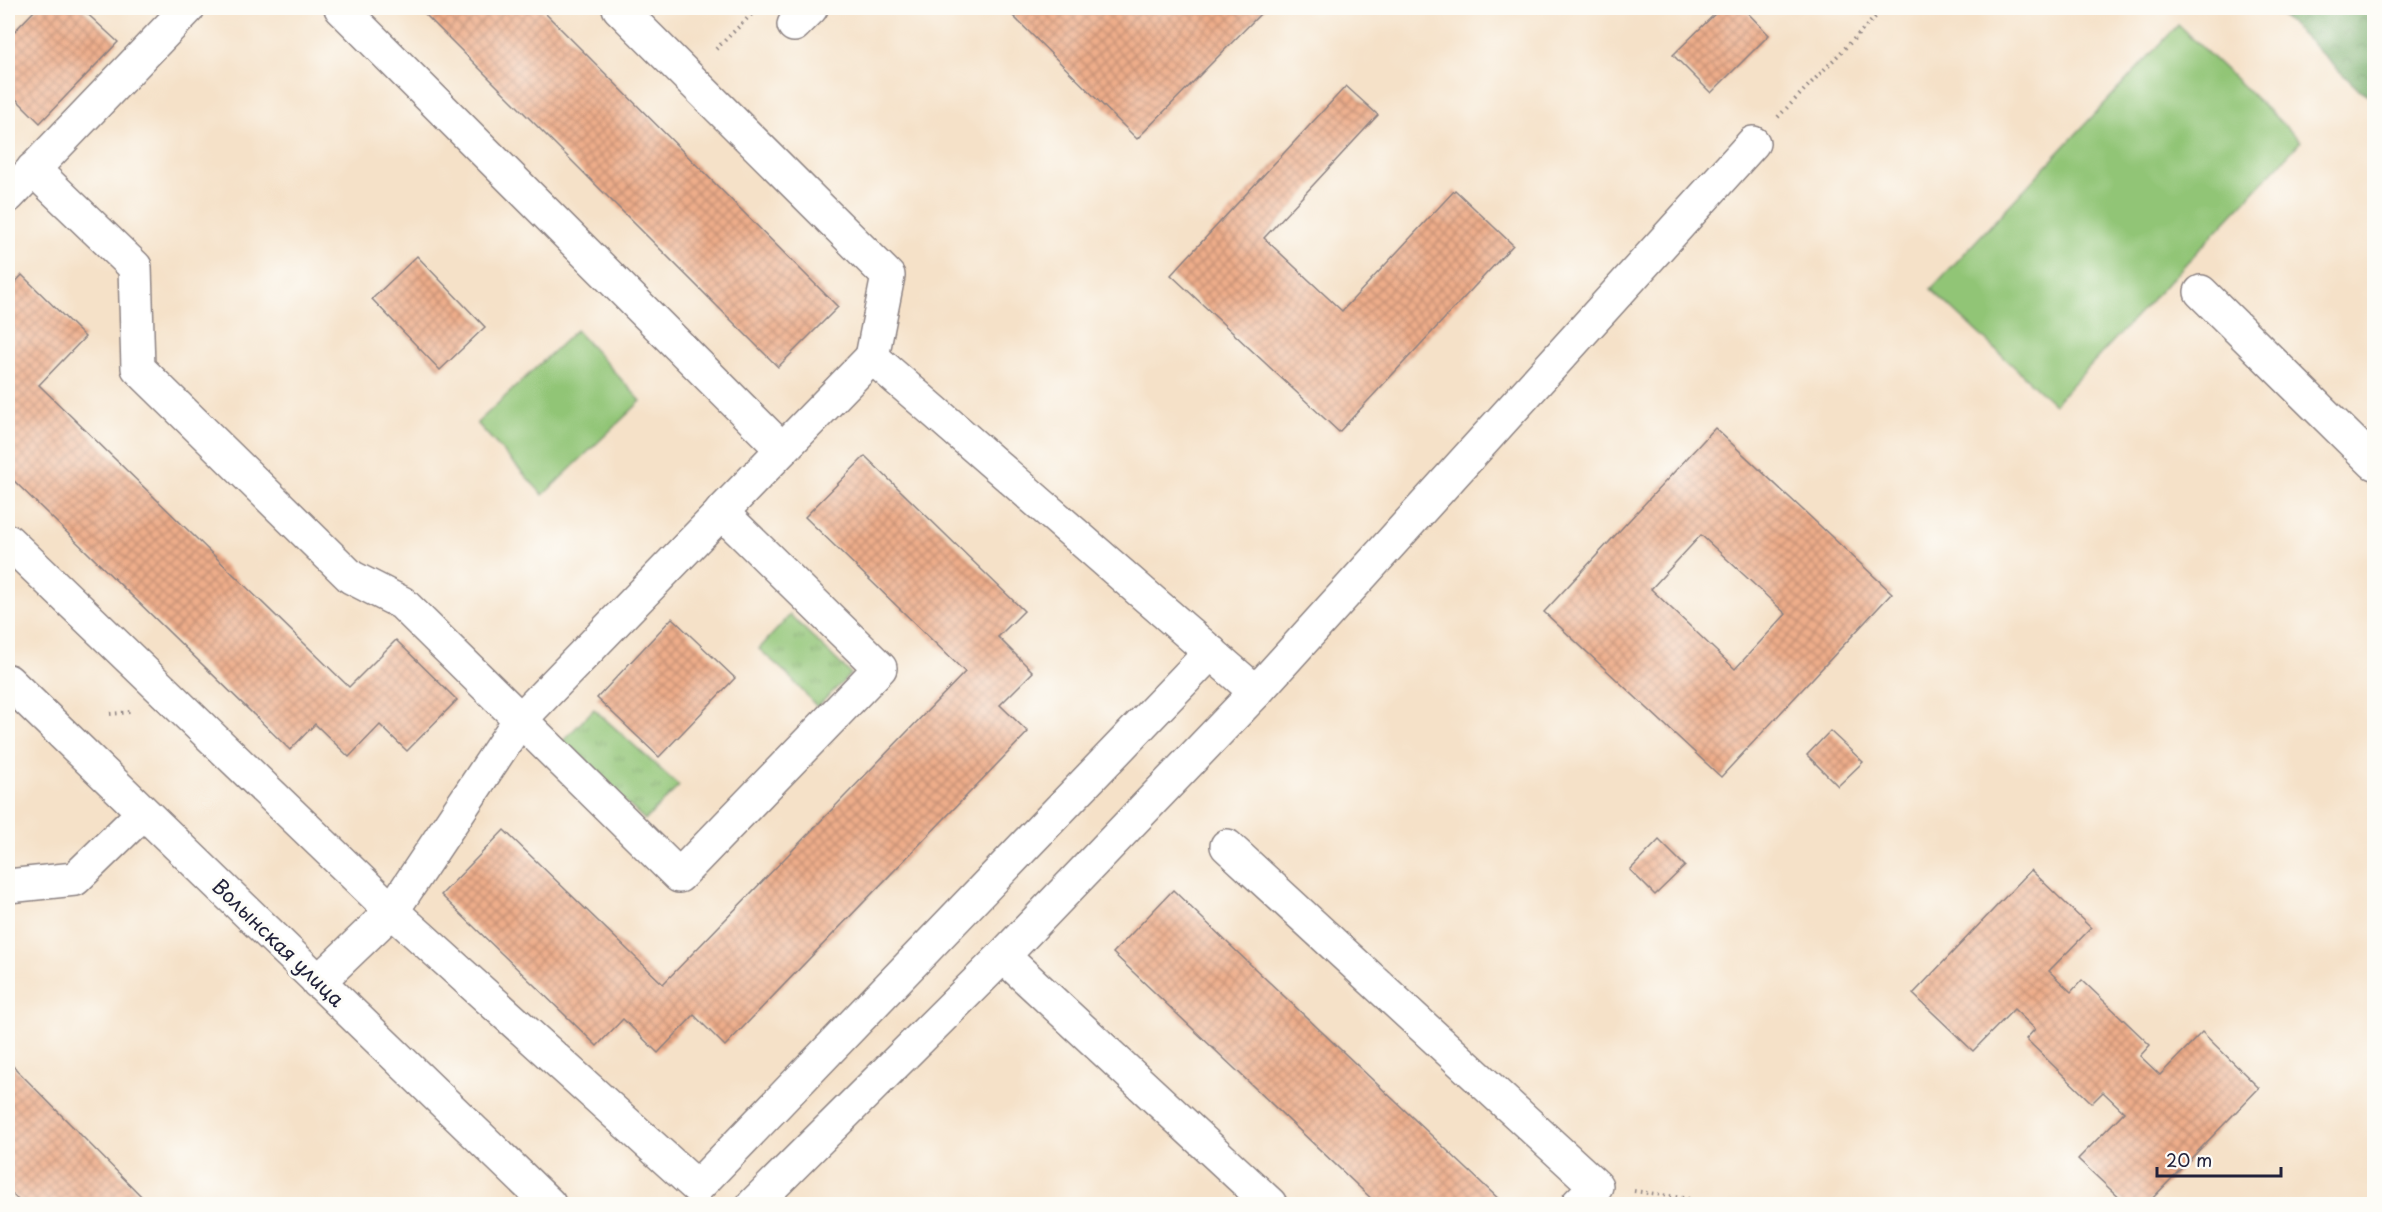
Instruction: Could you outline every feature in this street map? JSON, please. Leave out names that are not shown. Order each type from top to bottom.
[{"type":"street","points":[[8,196],[188,8]]},
{"type":"street","points":[[341,8],[782,449]]},
{"type":"street","points":[[318,982],[392,911],[519,721],[872,357],[888,276],[619,8]]},
{"type":"street","points":[[754,1204],[1003,956],[1256,692],[1753,143]]},
{"type":"street","points":[[33,169],[135,267],[138,368],[351,577],[402,603],[519,721],[679,876],[880,668],[721,513]]},
{"type":"street","points":[[2201,292],[2374,463]]},
{"type":"street","points":[[872,357],[1256,692]]},
{"type":"street","points":[[8,541],[392,911],[697,1187],[1211,652]]},
{"type":"street","name":"Волынская улица","points":[[8,681],[549,1204]]},
{"type":"street","points":[[8,886],[75,879],[143,813]]},
{"type":"street","points":[[1227,846],[1587,1195]]},
{"type":"street","points":[[1003,956],[1270,1204]]},
{"type":"path","points":[[688,77],[758,8]]},
{"type":"path","points":[[1753,143],[1884,8]]},
{"type":"path","points":[[1587,1195],[1690,1199],[1697,1204]]},
{"type":"green space","points":[[2274,8],[2374,8],[2374,99],[2358,89]]},
{"type":"green space","points":[[2178,25],[2301,141],[2054,404],[1931,289]]},
{"type":"green space","points":[[576,330],[641,401],[543,495],[477,423]]},
{"type":"green space","points":[[790,615],[851,674],[817,707],[786,673],[759,649]]},
{"type":"green space","points":[[594,709],[679,786],[645,820],[561,743]]},
{"type":"building","points":[[37,8],[81,8],[118,42],[40,123],[8,91],[8,38]]},
{"type":"building","points":[[419,8],[540,8],[838,307],[778,367]]},
{"type":"building","points":[[1005,8],[1266,8],[1137,139]]},
{"type":"building","points":[[1721,8],[1743,8],[1769,35],[1711,93],[1673,55]]},
{"type":"building","points":[[1346,86],[1378,115],[1264,238],[1342,311],[1455,190],[1513,245],[1339,432],[1171,275]]},
{"type":"building","points":[[417,256],[485,327],[440,370],[372,299]]},
{"type":"building","points":[[22,275],[85,337],[39,385],[349,687],[396,640],[457,700],[407,751],[380,725],[349,757],[315,724],[290,750],[8,475],[8,290]]},
{"type":"building","points":[[1715,428],[1892,593],[1721,777],[1544,612]],"holes":[[[1701,535],[1786,614],[1735,669],[1651,589]]]},
{"type":"building","points":[[865,456],[1024,611],[998,637],[1033,672],[1000,705],[1028,732],[725,1046],[694,1015],[658,1053],[623,1019],[597,1046],[441,895],[504,830],[663,984],[965,672],[805,517]]},
{"type":"building","points":[[672,618],[735,678],[659,757],[597,698]]},
{"type":"building","points":[[1830,731],[1863,762],[1838,786],[1807,755]]},
{"type":"building","points":[[1659,840],[1685,866],[1655,895],[1630,870]]},
{"type":"building","points":[[2031,870],[2091,928],[2049,971],[2071,992],[2082,980],[2150,1045],[2140,1056],[2160,1075],[2202,1032],[2259,1088],[2147,1204],[2126,1204],[2078,1159],[2124,1112],[2103,1092],[2092,1103],[2026,1039],[2035,1029],[2014,1009],[1973,1051],[1913,994]]},
{"type":"building","points":[[1173,890],[1504,1204],[1377,1204],[1113,953]]},
{"type":"building","points":[[8,1061],[149,1204],[22,1204],[8,1190]]}]
